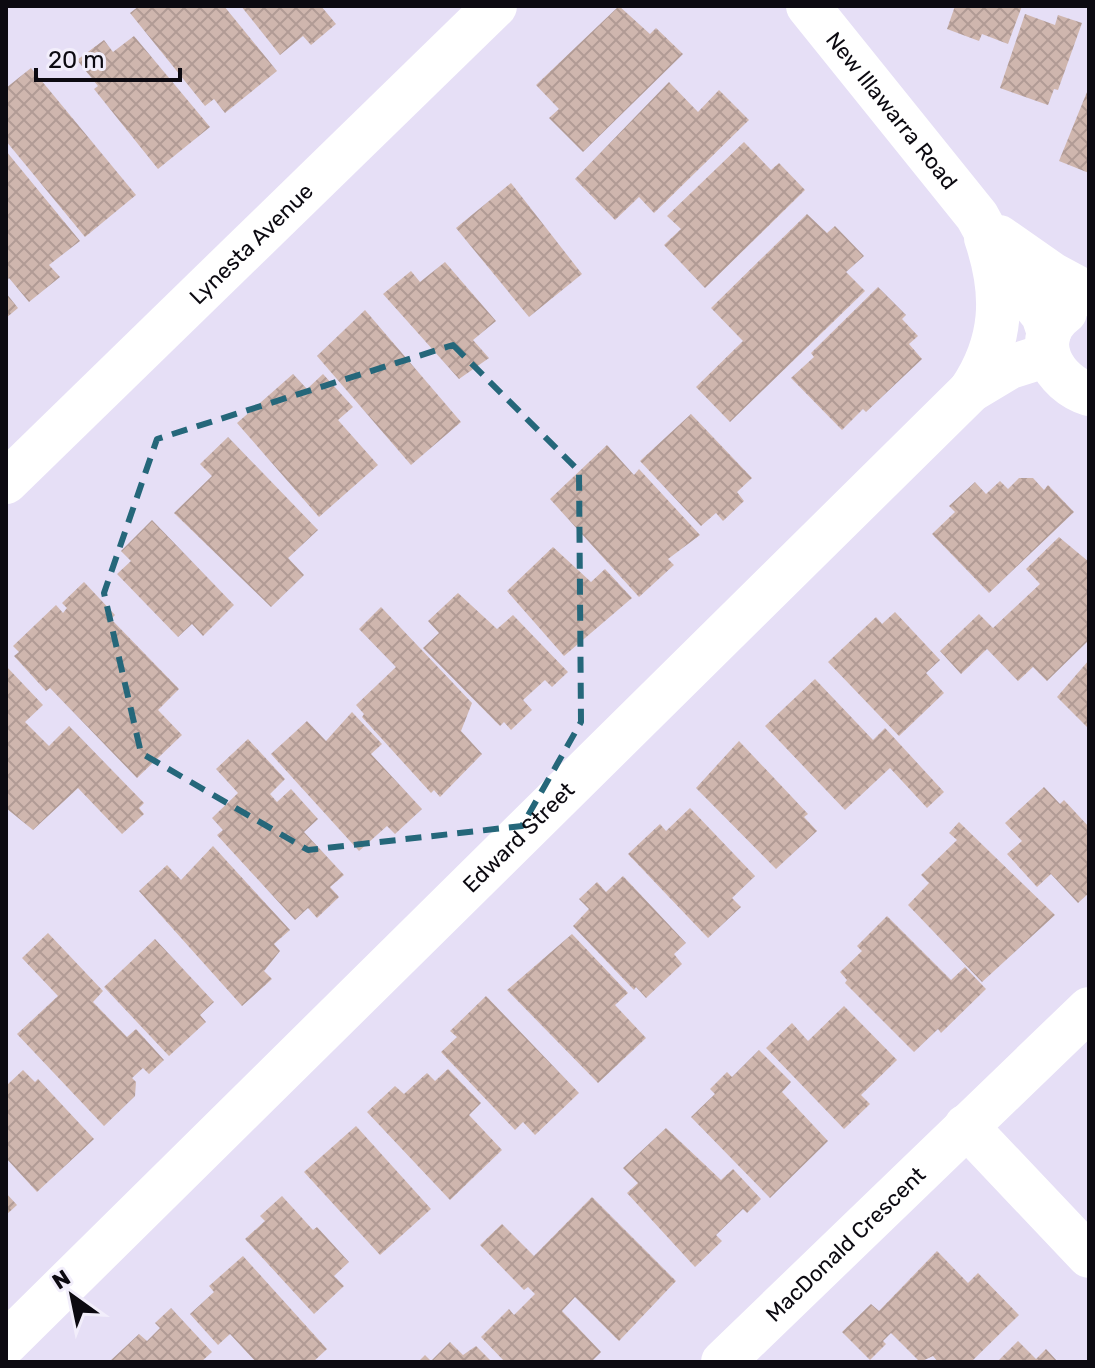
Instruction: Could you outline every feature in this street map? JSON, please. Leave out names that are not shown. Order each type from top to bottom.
[{"type":"street","name":"Lynesta Avenue","points":[[6,482],[495,6]]},
{"type":"street","name":"New Illawarra Road","points":[[808,6],[977,216],[1008,272],[1043,315],[1070,374]]},
{"type":"street","name":"New Illawarra Road","points":[[977,216],[1018,251],[1089,294]]},
{"type":"street","points":[[970,391],[995,343],[999,310],[995,267],[977,216]]},
{"type":"street","points":[[1070,374],[1061,314],[1089,302]]},
{"type":"street","name":"Edward Street","points":[[6,1343],[970,391],[1010,367],[1070,374]]},
{"type":"street","name":"MacDonald Crescent","points":[[723,1362],[1089,1009]]},
{"type":"street","points":[[966,1126],[1089,1256]]},
{"type":"highlighted area","points":[[453,345],[579,471],[581,722],[522,826],[308,850],[141,753],[104,593],[157,439]]},
{"type":"building","points":[[139,6],[224,6],[277,71],[225,113],[214,99],[205,106],[130,13]]},
{"type":"building","points":[[241,6],[321,6],[336,24],[311,45],[303,36],[280,55]]},
{"type":"building","points":[[619,6],[650,34],[656,28],[683,54],[583,152],[549,118],[559,109],[536,85]]},
{"type":"building","points":[[955,6],[1022,6],[1008,44],[982,34],[979,41],[947,29]]},
{"type":"building","points":[[1025,14],[1055,25],[1058,15],[1082,23],[1058,90],[1054,89],[1048,105],[1000,88]]},
{"type":"building","points":[[134,36],[210,127],[158,169],[94,89],[98,86],[77,60],[104,40],[113,52]]},
{"type":"building","points":[[31,68],[136,195],[85,237],[6,141],[6,88]]},
{"type":"building","points":[[669,82],[698,112],[719,90],[749,120],[654,213],[639,197],[615,220],[575,179]]},
{"type":"building","points":[[1089,87],[1089,173],[1059,161]]},
{"type":"building","points":[[744,142],[771,170],[779,163],[805,190],[705,288],[664,245],[681,229],[667,216]]},
{"type":"building","points":[[6,151],[80,241],[49,265],[60,277],[29,302],[9,278],[6,281]]},
{"type":"building","points":[[511,183],[582,274],[529,317],[456,228]]},
{"type":"building","points":[[807,214],[827,233],[835,226],[864,256],[846,272],[865,291],[730,422],[696,387],[743,341],[711,308]]},
{"type":"building","points":[[445,262],[496,321],[473,340],[489,358],[459,379],[383,294],[411,271],[420,282]]},
{"type":"building","points":[[878,287],[906,315],[902,319],[918,336],[909,344],[922,359],[866,412],[863,409],[842,430],[791,378],[814,357],[811,353]]},
{"type":"building","points":[[6,293],[18,308],[6,318]]},
{"type":"building","points":[[365,310],[461,422],[411,465],[317,356]]},
{"type":"building","points":[[293,374],[307,389],[323,374],[353,407],[338,420],[378,465],[319,517],[237,423]]},
{"type":"building","points":[[691,414],[752,478],[737,492],[744,501],[723,521],[716,513],[701,526],[640,461]]},
{"type":"building","points":[[228,437],[318,530],[288,558],[304,575],[271,607],[174,513],[212,476],[200,464]]},
{"type":"building","points":[[607,445],[634,475],[639,469],[700,535],[668,559],[674,565],[639,597],[550,499]]},
{"type":"building","points":[[1019,478],[1033,478],[1044,490],[1048,485],[1074,512],[989,593],[932,534],[955,512],[949,506],[975,482],[986,494],[1000,481],[1008,489]]},
{"type":"building","points":[[152,520],[234,605],[203,636],[192,624],[178,637],[117,574],[131,561],[121,551]]},
{"type":"building","points":[[1059,537],[1089,562],[1089,640],[1047,681],[1033,667],[1018,681],[987,649],[961,674],[940,651],[979,614],[993,628],[1040,584],[1026,569]]},
{"type":"building","points":[[553,547],[591,582],[605,569],[632,598],[564,656],[507,591]]},
{"type":"building","points":[[84,582],[115,615],[111,619],[179,689],[158,710],[182,735],[137,778],[50,688],[46,691],[14,656],[19,652],[13,646],[56,605],[63,613],[67,608],[62,603]]},
{"type":"building","points":[[458,593],[497,629],[513,615],[568,672],[552,687],[545,680],[523,700],[532,710],[511,730],[504,722],[500,726],[423,648],[439,633],[428,621]]},
{"type":"building","points":[[381,607],[472,703],[461,731],[482,754],[440,797],[434,790],[431,793],[362,717],[364,714],[356,705],[396,667],[359,629]]},
{"type":"building","points":[[895,612],[940,660],[926,673],[944,693],[899,736],[828,662],[876,617],[882,624]]},
{"type":"building","points":[[1089,660],[1089,729],[1057,697]]},
{"type":"building","points":[[6,666],[43,705],[25,722],[49,746],[69,726],[144,803],[139,808],[144,814],[122,834],[78,788],[33,830],[6,808]]},
{"type":"building","points":[[815,679],[873,740],[885,728],[944,792],[927,808],[890,768],[845,810],[765,726]]},
{"type":"building","points":[[352,712],[382,744],[371,754],[422,809],[395,834],[387,826],[359,851],[271,754],[307,721],[326,741]]},
{"type":"building","points":[[248,739],[285,779],[270,794],[277,802],[291,789],[318,819],[304,832],[344,875],[330,887],[339,897],[317,918],[308,908],[295,920],[217,835],[223,830],[212,818],[238,793],[216,769]]},
{"type":"building","points":[[739,741],[808,814],[804,817],[817,831],[776,869],[696,788]]},
{"type":"building","points":[[1044,787],[1060,804],[1064,800],[1089,827],[1089,893],[1078,903],[1051,874],[1037,887],[1007,854],[1022,841],[1005,823]]},
{"type":"building","points":[[690,808],[755,876],[732,898],[741,907],[708,938],[628,854],[660,824],[666,831]]},
{"type":"building","points":[[959,822],[1055,915],[982,982],[908,905],[929,883],[921,875],[957,840],[949,833]]},
{"type":"building","points":[[213,846],[290,930],[274,944],[280,951],[264,971],[272,979],[242,1006],[139,891],[167,865],[181,880]]},
{"type":"building","points":[[623,876],[686,943],[674,954],[682,964],[646,998],[636,987],[634,990],[573,926],[589,909],[579,899],[597,882],[606,892]]},
{"type":"building","points":[[887,916],[951,980],[965,967],[986,989],[941,1033],[938,1029],[914,1052],[845,983],[847,980],[840,972],[862,951],[857,946]]},
{"type":"building","points":[[48,933],[103,991],[93,1002],[127,1037],[136,1029],[164,1060],[149,1074],[143,1068],[132,1078],[136,1082],[135,1096],[104,1126],[17,1034],[58,996],[22,958]]},
{"type":"building","points":[[572,934],[628,993],[615,1005],[646,1038],[598,1083],[507,990]]},
{"type":"building","points":[[155,939],[214,1002],[200,1015],[206,1022],[169,1056],[104,987]]},
{"type":"building","points":[[486,996],[579,1093],[535,1135],[523,1122],[515,1130],[441,1052],[457,1037],[450,1031]]},
{"type":"building","points":[[844,1006],[897,1060],[861,1095],[870,1104],[844,1129],[766,1048],[792,1023],[808,1041]]},
{"type":"building","points":[[759,1050],[791,1082],[782,1092],[828,1141],[770,1198],[691,1117],[715,1094],[710,1089],[727,1072],[732,1077]]},
{"type":"building","points":[[448,1069],[481,1103],[469,1115],[502,1150],[450,1200],[367,1112],[395,1086],[404,1094],[427,1073],[435,1081]]},
{"type":"building","points":[[23,1070],[35,1082],[38,1079],[94,1139],[37,1192],[6,1158],[6,1086]]},
{"type":"building","points":[[356,1126],[431,1209],[380,1255],[304,1172]]},
{"type":"building","points":[[666,1128],[721,1180],[733,1169],[761,1199],[747,1213],[743,1209],[716,1235],[722,1241],[695,1267],[627,1193],[638,1183],[623,1168]]},
{"type":"building","points":[[6,1193],[17,1205],[6,1215]]},
{"type":"building","points":[[282,1196],[313,1230],[317,1227],[349,1262],[334,1276],[344,1286],[314,1314],[245,1239],[265,1221],[260,1216]]},
{"type":"building","points":[[592,1197],[676,1281],[619,1341],[575,1297],[562,1311],[601,1352],[591,1362],[505,1362],[481,1337],[509,1309],[514,1315],[535,1294],[528,1287],[524,1290],[480,1245],[502,1224],[534,1256]]},
{"type":"building","points":[[937,1251],[968,1283],[978,1273],[1019,1315],[971,1362],[938,1362],[933,1356],[920,1362],[891,1333],[883,1341],[886,1344],[870,1360],[842,1332],[871,1304],[879,1311]]},
{"type":"building","points":[[243,1256],[327,1349],[313,1362],[256,1362],[230,1334],[218,1345],[190,1314],[214,1292],[209,1286]]},
{"type":"building","points":[[171,1308],[212,1352],[201,1362],[109,1362],[139,1334],[147,1341],[160,1328],[155,1323]]},
{"type":"building","points":[[1018,1341],[1036,1359],[1046,1349],[1058,1362],[997,1362]]},
{"type":"building","points":[[450,1342],[463,1355],[476,1346],[492,1362],[418,1362],[425,1355],[431,1361]]}]
